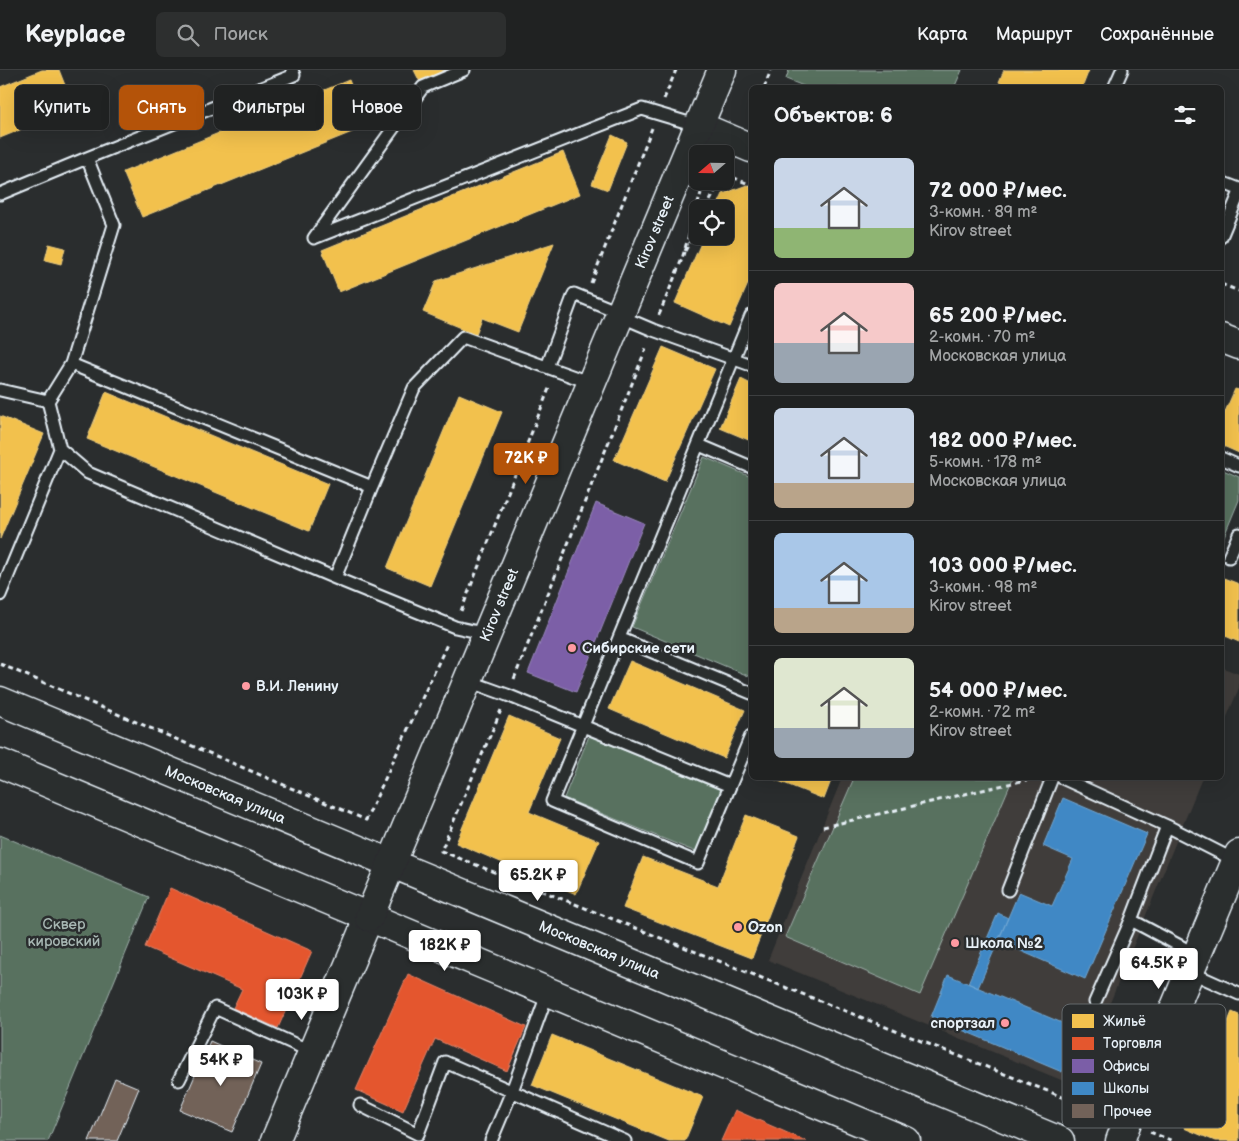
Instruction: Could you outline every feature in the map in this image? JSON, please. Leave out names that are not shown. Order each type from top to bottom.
[{"type":"main road","name":"Kirov street","points":[[275,1141],[722,70]]},
{"type":"main road","points":[[699,126],[742,157]]},
{"type":"main road","points":[[1224,339],[1239,345]]},
{"type":"main road","name":"Московская улица","points":[[0,701],[1060,1141]]},
{"type":"main road","points":[[0,764],[906,1141]]},
{"type":"main road","points":[[1176,1004],[1238,858]]},
{"type":"lane","points":[[0,194],[294,75],[292,70]]},
{"type":"lane","points":[[464,70],[422,87],[314,238],[642,109],[699,126]]},
{"type":"lane","points":[[1115,85],[1122,70]]},
{"type":"lane","points":[[87,158],[114,225],[71,364],[48,401],[60,449],[88,472],[335,578],[455,627],[487,634]]},
{"type":"lane","points":[[1224,183],[1239,189]]},
{"type":"lane","points":[[1224,230],[1239,194]]},
{"type":"lane","points":[[552,368],[574,294],[653,330],[749,365]]},
{"type":"lane","points":[[749,321],[552,801],[698,863],[749,741]]},
{"type":"lane","points":[[335,578],[414,388],[463,337],[591,383]]},
{"type":"lane","points":[[71,364],[372,487]]},
{"type":"lane","points":[[0,390],[48,401]]},
{"type":"lane","points":[[699,445],[749,466]]},
{"type":"lane","points":[[1,587],[60,449]]},
{"type":"lane","points":[[1224,459],[1239,466]]},
{"type":"lane","points":[[1230,557],[1239,534]]},
{"type":"lane","points":[[620,638],[749,692]]},
{"type":"lane","points":[[468,681],[507,695],[730,786]]},
{"type":"lane","points":[[1008,890],[1051,780]]},
{"type":"lane","points":[[1066,780],[1238,858]]},
{"type":"lane","points":[[1095,1002],[1131,920],[1168,826]]},
{"type":"lane","points":[[1131,920],[1239,994]]},
{"type":"lane","points":[[491,1141],[512,1091],[548,992]]},
{"type":"lane","points":[[180,1080],[215,1008],[312,1052]]},
{"type":"lane","points":[[360,1105],[418,1134],[445,1062],[625,1141]]},
{"type":"path","points":[[584,298],[676,70]]},
{"type":"path","points":[[765,85],[771,70]]},
{"type":"path","points":[[734,177],[749,183]]},
{"type":"path","points":[[682,258],[702,190]]},
{"type":"path","points":[[689,244],[507,695],[441,851],[1062,1107]]},
{"type":"path","points":[[1224,285],[1239,291]]},
{"type":"path","points":[[0,664],[366,820],[455,627],[552,368]]},
{"type":"path","points":[[822,826],[1028,780]]},
{"type":"path","points":[[1123,1132],[1173,1141]]},
{"type":"shaded area","points":[[1224,668],[1239,674],[1239,688],[1224,724]]},
{"type":"shaded area","name":"Школа №2","points":[[841,780],[1201,780],[1110,1004],[1062,1004],[1062,1080],[768,960]]},
{"type":"green space","points":[[789,70],[962,70],[955,85],[801,85],[786,79]]},
{"type":"green space","points":[[704,457],[749,476],[749,676],[632,627]]},
{"type":"green space","points":[[1224,470],[1239,477],[1239,500],[1224,536]]},
{"type":"green space","points":[[589,736],[721,790],[696,852],[564,798]]},
{"type":"green space","points":[[853,780],[1012,780],[920,995],[785,937]]},
{"type":"green space","name":"Сквер кировский","points":[[0,835],[149,897],[48,1141],[0,1141]]},
{"type":"building: Жильё","points":[[42,70],[59,70],[65,85],[15,85],[15,130],[20,130],[0,138],[0,87]]},
{"type":"building: Жильё","points":[[414,70],[453,70],[421,84]]},
{"type":"building: Жильё","points":[[1004,70],[1089,70],[1083,85],[1004,85],[999,82]]},
{"type":"building: Жильё","points":[[349,80],[351,85],[337,85]]},
{"type":"building: Жильё","points":[[333,87],[333,130],[357,130],[142,217],[123,172],[226,130],[323,130],[323,91]]},
{"type":"building: Жильё","points":[[612,135],[627,142],[608,190],[592,184]]},
{"type":"building: Жильё","points":[[563,152],[580,194],[339,292],[322,250]]},
{"type":"building: Жильё","points":[[749,186],[749,282],[729,327],[675,303],[700,245],[734,245],[734,200],[720,200],[723,194]]},
{"type":"building: Жильё","points":[[554,243],[518,332],[482,318],[476,334],[423,312],[436,281]]},
{"type":"building: Жильё","points":[[49,244],[65,248],[61,264],[45,260]]},
{"type":"building: Жильё","points":[[663,347],[715,369],[665,482],[614,460]]},
{"type":"building: Жильё","points":[[741,379],[749,383],[749,440],[720,428]]},
{"type":"building: Жильё","points":[[1235,389],[1239,390],[1239,453],[1224,446],[1224,414]]},
{"type":"building: Жильё","points":[[106,392],[328,484],[309,531],[87,439]]},
{"type":"building: Жильё","points":[[459,394],[502,412],[430,586],[387,568]]},
{"type":"building: Жильё","points":[[0,416],[44,434],[0,539]]},
{"type":"building: Жильё","points":[[1224,578],[1239,584],[1239,642],[1224,635]]},
{"type":"building: Жильё","points":[[630,661],[745,710],[724,758],[609,709]]},
{"type":"building: Жильё","points":[[509,716],[560,738],[529,812],[599,841],[576,894],[456,843]]},
{"type":"building: Жильё","points":[[776,780],[831,780],[824,799]]},
{"type":"building: Жильё","points":[[746,815],[799,836],[752,958],[623,908],[643,857],[718,886]]},
{"type":"building: Жильё","points":[[1232,1012],[1239,1015],[1239,1141],[1215,1141],[1184,1128],[1226,1128],[1226,1026]]},
{"type":"building: Жильё","points":[[552,1035],[703,1097],[685,1141],[669,1141],[532,1085]]},
{"type":"building: Торговля","points":[[170,888],[312,951],[278,1028],[233,1008],[242,989],[145,947]]},
{"type":"building: Торговля","points":[[408,974],[526,1027],[507,1071],[435,1039],[403,1111],[356,1090]]},
{"type":"building: Торговля","points":[[735,1110],[806,1141],[721,1141]]},
{"type":"building: Офисы","points":[[596,503],[644,523],[576,692],[528,673]]},
{"type":"building: Школы","points":[[1063,798],[1147,834],[1085,979],[998,941],[1019,892],[1052,906],[1073,859],[1043,846]]},
{"type":"building: Школы","points":[[998,913],[1008,918],[978,988],[968,983]]},
{"type":"building: Школы","name":"спортзал","points":[[948,975],[1062,1023],[1062,1072],[931,1017]]},
{"type":"building: Прочее","points":[[210,1041],[261,1064],[232,1132],[180,1110]]},
{"type":"building: Прочее","points":[[115,1078],[139,1088],[117,1141],[89,1141]]},
{"type":"place","name":"Сибирские сети","points":[[572,648]]},
{"type":"place","name":"В.И. Ленину","points":[[246,686]]},
{"type":"place","name":"Ozon","points":[[738,927]]},
{"type":"place","name":"Школа №2","points":[[955,943]]},
{"type":"place","name":"спортзал","points":[[1005,1023]]}]
